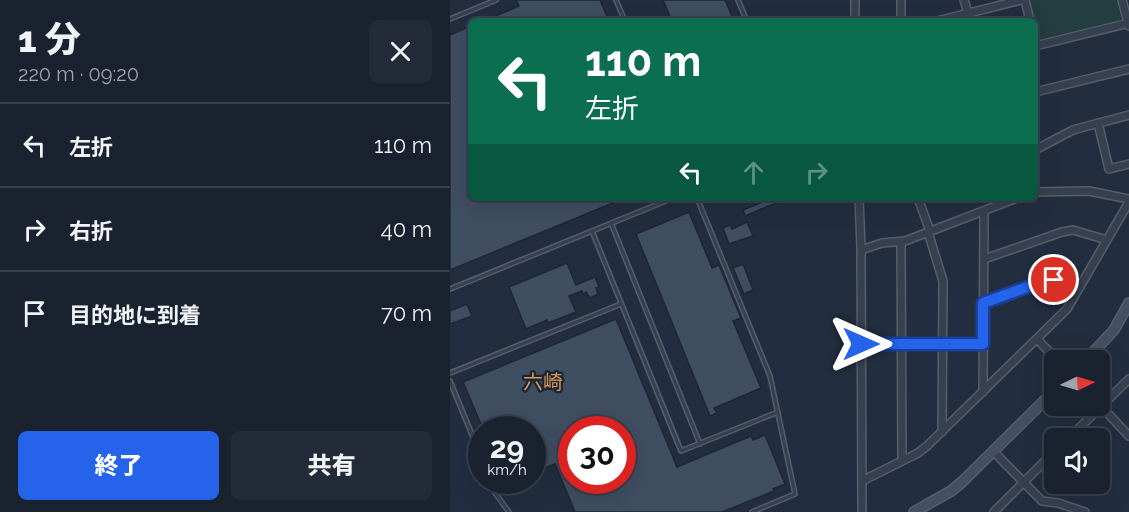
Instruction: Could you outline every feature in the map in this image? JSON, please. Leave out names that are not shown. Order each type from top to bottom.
[{"type":"street","points":[[855,0],[855,18]]},
{"type":"street","points":[[901,0],[901,18]]},
{"type":"street","points":[[964,0],[968,13]]},
{"type":"street","points":[[949,18],[1007,2],[1023,0],[1029,18]]},
{"type":"street","points":[[1038,43],[1129,24],[1122,0]]},
{"type":"street","points":[[1038,91],[1129,69]]},
{"type":"street","points":[[1038,148],[1073,130],[1129,115]]},
{"type":"street","points":[[1098,123],[1110,169],[1129,164]]},
{"type":"street","points":[[861,481],[918,453],[1067,309],[1129,201],[1089,191],[1038,192]]},
{"type":"street","points":[[859,201],[862,512]]},
{"type":"street","points":[[919,201],[943,281],[942,432]]},
{"type":"street","points":[[861,250],[882,243],[901,242],[1010,201]]},
{"type":"street","points":[[983,392],[984,212]]},
{"type":"street","points":[[984,260],[1073,230],[1107,240]]},
{"type":"street","points":[[901,242],[902,461]]},
{"type":"street","points":[[983,303],[1047,280],[1080,287]]},
{"type":"street","points":[[1095,350],[1126,315],[1129,303]]},
{"type":"street","points":[[1037,339],[1047,350]]},
{"type":"street","points":[[861,344],[983,344]]},
{"type":"street","points":[[1110,397],[1129,379]]},
{"type":"street","points":[[914,512],[951,491],[1044,401]]},
{"type":"street","points":[[1079,428],[1090,416]]},
{"type":"street","points":[[1110,416],[1129,436]]},
{"type":"street","points":[[993,452],[1042,501],[1058,502],[1081,511]]},
{"type":"street","points":[[994,512],[1044,462]]},
{"type":"lane","points":[[450,19],[496,0]]},
{"type":"lane","points":[[616,0],[624,18]]},
{"type":"lane","points":[[738,0],[746,18]]},
{"type":"lane","points":[[450,289],[666,201]]},
{"type":"lane","points":[[698,201],[770,376],[795,494],[752,512]]},
{"type":"lane","points":[[611,224],[700,444]]},
{"type":"lane","points":[[592,231],[681,451],[778,412]]},
{"type":"lane","points":[[450,373],[621,303]]},
{"type":"lane","points":[[450,381],[468,425]]},
{"type":"lane","points":[[496,494],[509,512]]},
{"type":"green space","points":[[1032,0],[1118,0],[1122,17],[1120,20],[1040,40],[1038,39],[1038,18],[1031,18],[1028,5]]},
{"type":"building","points":[[516,0],[600,0],[608,18],[491,18],[519,6]]},
{"type":"building","points":[[663,0],[725,0],[733,18],[671,18]]},
{"type":"building","points":[[468,27],[468,201],[618,201],[450,270],[450,35]]},
{"type":"building","points":[[759,201],[780,201],[745,216],[743,210],[760,203]]},
{"type":"building","points":[[689,212],[712,268],[719,265],[741,318],[733,321],[761,388],[714,408],[717,413],[710,416],[636,234]]},
{"type":"building","points":[[747,222],[753,236],[729,244],[723,228],[730,225],[732,229]]},
{"type":"building","points":[[567,263],[576,285],[595,277],[599,287],[596,288],[598,294],[590,298],[586,292],[583,294],[582,291],[569,296],[576,312],[526,329],[509,287]]},
{"type":"building","points":[[743,264],[753,290],[744,294],[733,268]]},
{"type":"building","points":[[467,304],[472,316],[450,324],[450,311]]},
{"type":"building","points":[[616,319],[677,467],[751,436],[753,440],[765,435],[785,484],[773,489],[774,491],[722,512],[575,512],[568,494],[636,494],[636,416],[558,416],[558,471],[555,464],[546,468],[546,416],[477,416],[463,382]]},
{"type":"district","name":"六崎","points":[[543,382]]},
{"type":"route","points":[[861,344],[983,344],[983,303],[1047,280],[1054,280]]}]
